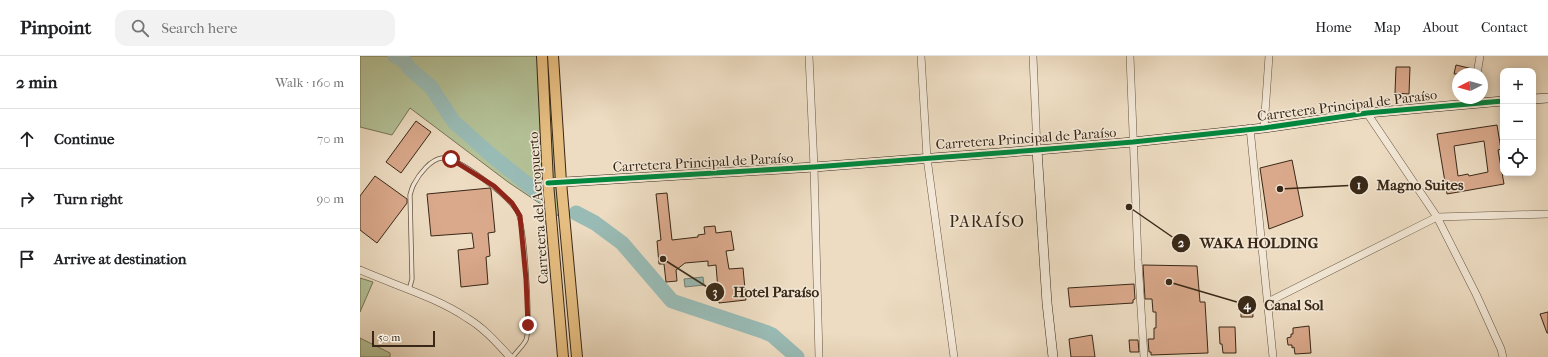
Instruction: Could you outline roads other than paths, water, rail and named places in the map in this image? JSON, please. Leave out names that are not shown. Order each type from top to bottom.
[{"type":"main road","name":"Carretera del Aeropuerto","points":[[542,56],[548,183],[564,357]]},
{"type":"main road","name":"Carretera del Aeropuerto","points":[[554,56],[561,182],[577,357]]},
{"type":"street","points":[[809,56],[814,167],[819,357]]},
{"type":"street","points":[[921,56],[927,158],[954,357]]},
{"type":"street","points":[[1033,56],[1037,150],[1047,303],[1054,357]]},
{"type":"street","points":[[1130,56],[1138,260],[1144,357]]},
{"type":"street","points":[[1264,128],[1269,56]]},
{"type":"street","points":[[1478,68],[1480,56]]},
{"type":"street","points":[[1536,99],[1548,98]]},
{"type":"street","name":"Carretera Principal de Paraíso","points":[[1488,101],[1500,101]]},
{"type":"street","name":"Carretera Principal de Paraíso","points":[[548,183],[814,167],[1133,142],[1250,128],[1264,128],[1452,103]]},
{"type":"street","points":[[1368,114],[1437,217],[1476,294],[1501,349],[1503,357]]},
{"type":"street","points":[[1250,128],[1273,357]]},
{"type":"street","points":[[1268,302],[1437,217],[1548,214]]},
{"type":"street","points":[[360,270],[444,305],[468,318],[490,336],[511,357]]},
{"type":"lane","points":[[409,291],[412,279],[410,195],[413,184],[424,170],[437,159],[451,159],[494,186],[512,203],[520,216],[526,279],[528,325],[525,341],[511,357]]},
{"type":"water","points":[[703,277],[704,285],[685,287],[684,279]]},
{"type":"waterway","points":[[395,56],[399,57],[406,63],[409,68],[431,87],[454,122],[491,155],[541,195]]},
{"type":"waterway","points":[[399,57],[407,56]]},
{"type":"waterway","points":[[576,213],[595,223],[622,243],[672,301],[772,335],[797,357]]},
{"type":"place","name":"Magno Suites","points":[[1280,189]]},
{"type":"place","name":"WAKA HOLDING","points":[[1129,207]]},
{"type":"place","name":"Hotel Paraíso","points":[[663,259]]},
{"type":"place","name":"Canal Sol","points":[[1169,282]]},
{"type":"district","name":"PARAÍSO","points":[[987,221]]}]
